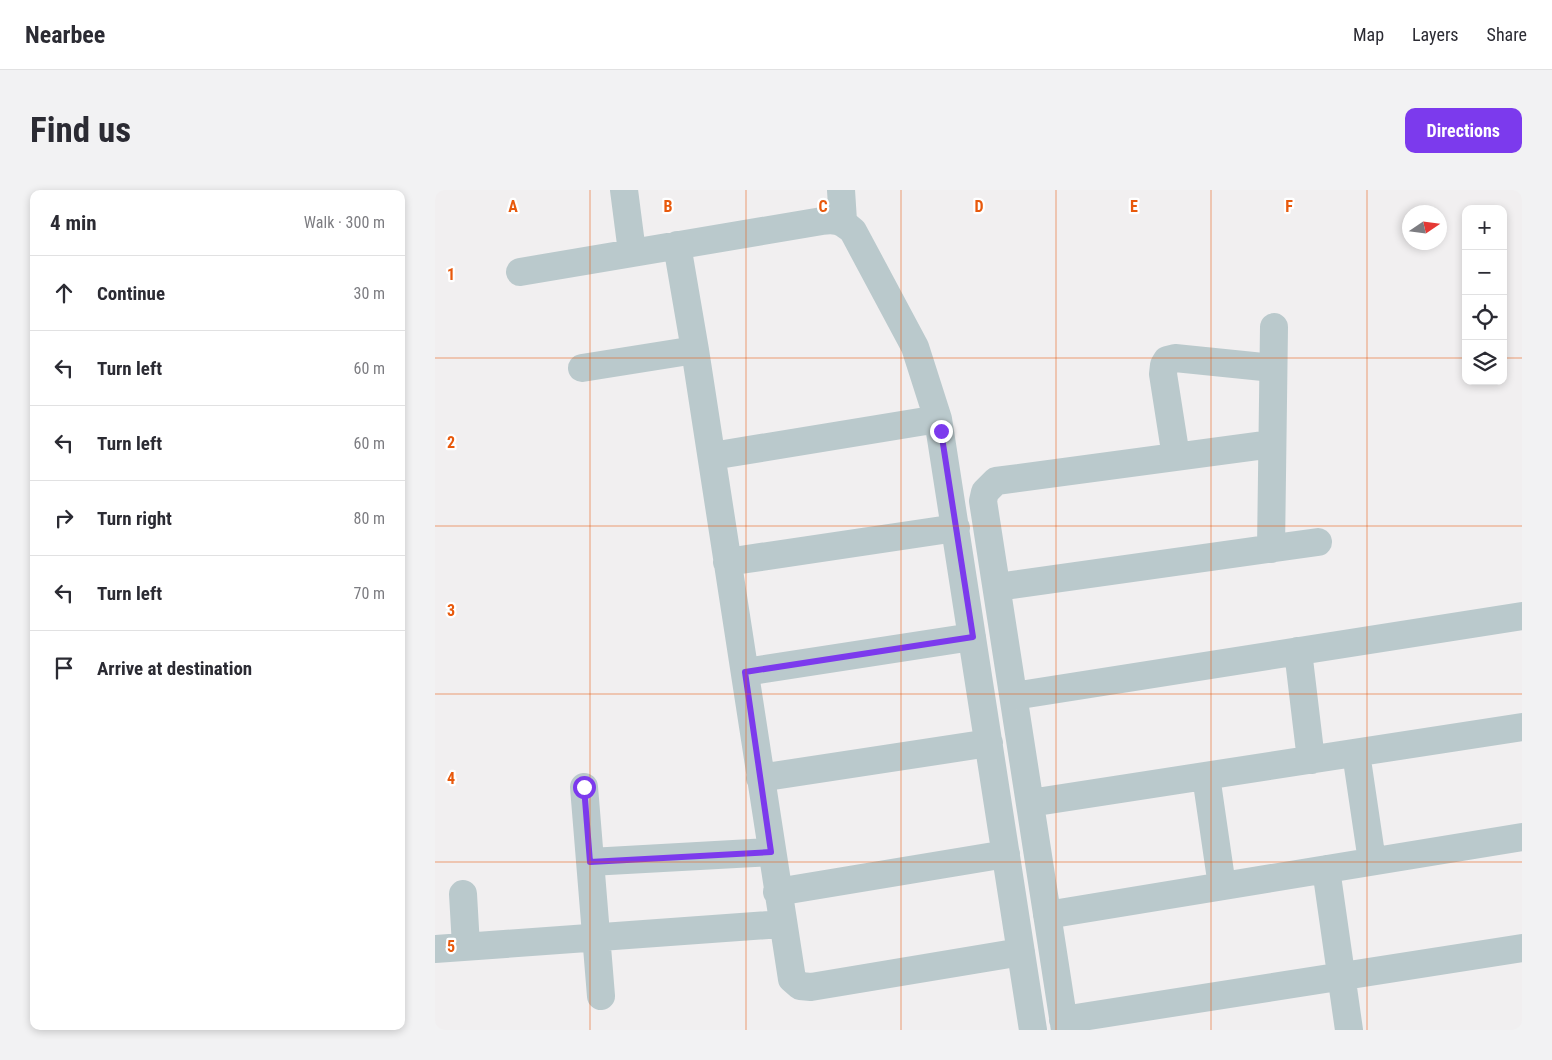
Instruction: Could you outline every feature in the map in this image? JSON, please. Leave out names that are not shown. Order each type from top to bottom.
[{"type":"street","points":[[623,190],[632,252]]},
{"type":"street","points":[[841,190],[843,221]]},
{"type":"street","points":[[519,272],[832,219],[843,221],[853,230],[915,348],[938,419],[1033,1030]]},
{"type":"street","points":[[677,244],[792,979],[800,986],[811,987],[1021,952]]},
{"type":"street","points":[[1271,548],[1274,327]]},
{"type":"street","points":[[582,368],[695,350]]},
{"type":"street","points":[[1176,457],[1163,374],[1164,365],[1167,360],[1175,358],[1273,368]]},
{"type":"street","points":[[711,456],[938,419]]},
{"type":"street","points":[[1272,444],[996,481],[989,485],[983,502],[1064,1025],[1342,976],[1522,948]]},
{"type":"street","points":[[727,562],[956,528]]},
{"type":"street","points":[[997,587],[1318,542]]},
{"type":"street","points":[[1014,696],[1522,616]]},
{"type":"street","points":[[745,672],[973,637]]},
{"type":"street","points":[[1298,651],[1311,760]]},
{"type":"street","points":[[1030,803],[1522,727]]},
{"type":"street","points":[[760,778],[989,743]]},
{"type":"street","points":[[1356,753],[1373,861]]},
{"type":"street","points":[[1206,776],[1221,886]]},
{"type":"street","points":[[584,787],[601,996]]},
{"type":"street","points":[[1047,915],[1522,836]]},
{"type":"street","points":[[590,862],[771,852]]},
{"type":"street","points":[[777,892],[1006,854]]},
{"type":"street","points":[[1326,869],[1349,1030]]},
{"type":"street","points":[[463,894],[466,946]]},
{"type":"street","points":[[435,949],[782,924]]},
{"type":"route","points":[[584,787],[590,862],[771,852],[745,672],[973,637],[941,431]]}]
